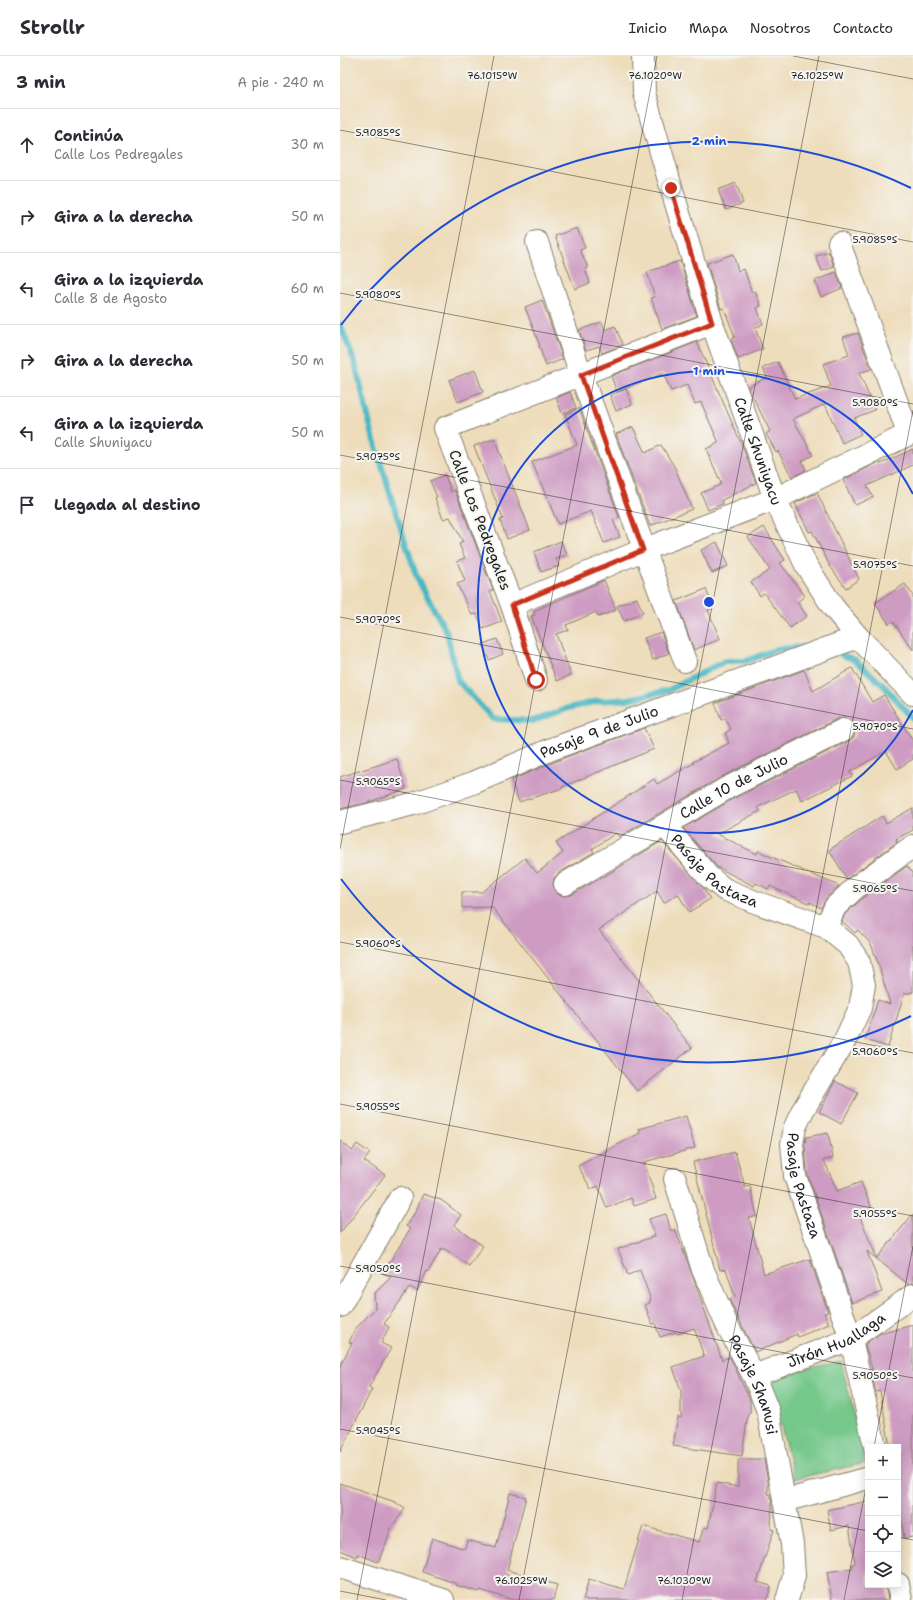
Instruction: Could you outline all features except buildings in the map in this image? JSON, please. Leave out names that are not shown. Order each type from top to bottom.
[{"type":"street","name":"Calle Shuniyacu","points":[[643,56],[644,93],[712,323],[775,499],[806,565],[833,607],[858,637],[913,694]]},
{"type":"street","points":[[537,242],[581,375],[643,550],[685,661]]},
{"type":"street","points":[[512,605],[643,550],[775,499],[911,432],[839,243]]},
{"type":"street","points":[[581,375],[712,323]]},
{"type":"street","name":"Calle Los Pedregales","points":[[536,680],[512,605],[445,428],[581,375]]},
{"type":"street","name":"Pasaje 9 de Julio","points":[[340,822],[413,804],[473,783],[552,749],[858,637]]},
{"type":"street","name":"Calle 10 de Julio","points":[[565,884],[727,788],[843,730]]},
{"type":"street","name":"Pasaje Pastaza","points":[[665,826],[708,876],[724,889],[754,902],[826,926],[848,946],[859,962],[864,985],[860,1008],[845,1040],[803,1110],[795,1127],[792,1144],[795,1176],[851,1339],[874,1444]]},
{"type":"street","points":[[826,926],[835,906],[855,888],[913,846]]},
{"type":"street","name":"Pasaje Shanusi","points":[[675,1179],[703,1270],[727,1325],[754,1376],[768,1411],[792,1544],[794,1576],[787,1600]]},
{"type":"street","points":[[340,1306],[400,1198]]},
{"type":"street","name":"Jirón Huallaga","points":[[754,1376],[851,1339],[913,1295]]},
{"type":"street","points":[[784,1501],[865,1479]]},
{"type":"street","points":[[340,1567],[444,1600]]},
{"type":"street","points":[[898,1588],[900,1600]]},
{"type":"green space","points":[[841,1361],[865,1463],[794,1479],[769,1378]]},
{"type":"waterway","points":[[340,324],[355,363],[372,433],[417,578],[447,633],[458,681],[493,719],[533,721],[569,708],[598,701],[629,699],[669,690],[725,661],[746,661],[777,649],[803,647]]},
{"type":"waterway","points":[[835,652],[855,660],[885,687],[913,718]]},
{"type":"route","points":[[536,680],[512,605],[643,550],[581,375],[712,323],[671,188]]}]
